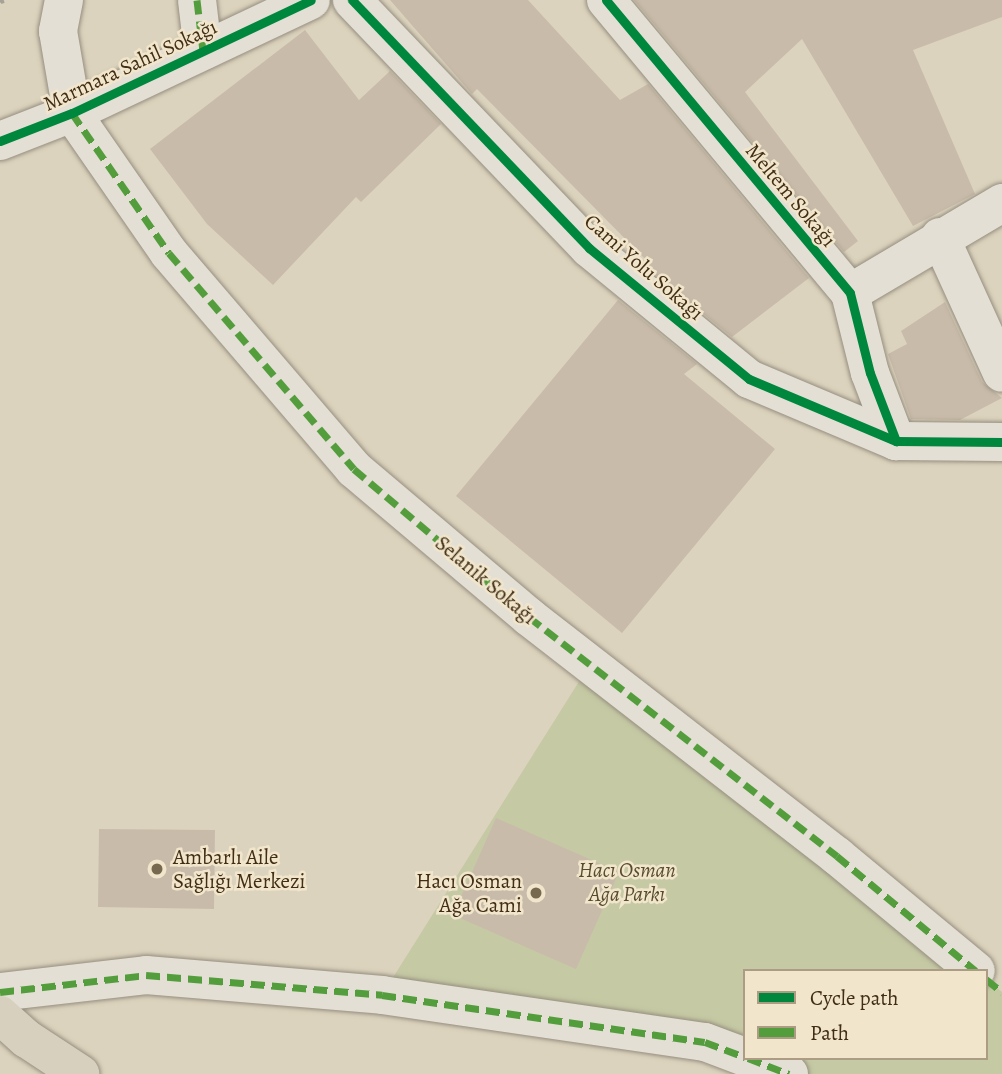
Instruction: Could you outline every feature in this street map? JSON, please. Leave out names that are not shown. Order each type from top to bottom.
[{"type":"main road","points":[[0,1015],[27,1039],[80,1074]]},
{"type":"street","points":[[64,0],[58,31],[72,113]]},
{"type":"street","points":[[197,0],[203,51]]},
{"type":"street","name":"Marmara Sahil Sokağı","points":[[0,141],[72,113],[311,0]]},
{"type":"street","name":"Cami Yolu Sokağı","points":[[352,0],[589,248],[749,379],[896,441]]},
{"type":"street","name":"Meltem Sokağı","points":[[606,0],[850,293],[870,373],[896,441]]},
{"type":"street","name":"Selanik Sokağı","points":[[72,113],[169,253],[354,469],[529,617],[837,856],[974,969]]},
{"type":"street","points":[[850,293],[940,237],[1002,203]]},
{"type":"street","points":[[940,237],[1002,373]]},
{"type":"street","points":[[896,441],[1002,442]]},
{"type":"street","points":[[0,992],[146,975],[409,999],[705,1042],[743,1056]]},
{"type":"street","points":[[988,981],[1002,992]]},
{"type":"street","points":[[752,1060],[789,1074]]},
{"type":"green space","name":"Hacı Osman Ağa Parkı","points":[[590,664],[973,969],[743,969],[743,1057],[382,995]]},
{"type":"green space","points":[[988,981],[1002,992],[1002,1074],[789,1074],[753,1060],[988,1060]]},
{"type":"building","points":[[390,0],[528,0],[620,100],[648,84],[809,278],[732,337],[646,267],[649,263],[477,89],[472,94]]},
{"type":"building","points":[[634,0],[1002,0],[1002,17],[913,50],[975,194],[913,226],[802,39],[745,92],[858,241],[844,252]]},
{"type":"building","points":[[305,30],[359,100],[390,71],[441,124],[361,202],[356,197],[273,285],[207,224],[150,149]]},
{"type":"building","points":[[618,300],[697,364],[684,374],[775,449],[622,633],[456,496]]},
{"type":"building","points":[[945,302],[982,382],[1002,398],[960,420],[911,419],[888,354],[907,344],[901,331]]},
{"type":"building","name":"Hacı Osman Ağa Cami","points":[[496,818],[619,872],[576,969],[453,915]]},
{"type":"building","name":"Ambarlı Aile Sağlığı Merkezi","points":[[99,829],[215,830],[214,909],[98,907]]},
{"type":"marked path","points":[[197,0],[203,51]]},
{"type":"marked path","points":[[72,113],[169,253],[354,469],[529,617],[837,856],[974,969]]},
{"type":"marked path","points":[[0,992],[146,975],[382,995],[705,1042],[743,1056]]},
{"type":"marked path","points":[[988,981],[1002,992]]},
{"type":"marked path","points":[[753,1060],[789,1074]]},
{"type":"cycle path","points":[[0,141],[72,113],[311,0]]},
{"type":"cycle path","points":[[352,0],[589,248],[749,379],[896,441],[1002,442]]},
{"type":"cycle path","points":[[606,0],[850,293],[870,373],[896,441]]},
{"type":"place","name":"Ambarlı Aile Sağlığı Merkezi","points":[[157,869]]},
{"type":"place","name":"Hacı Osman Ağa Cami","points":[[536,893]]}]
